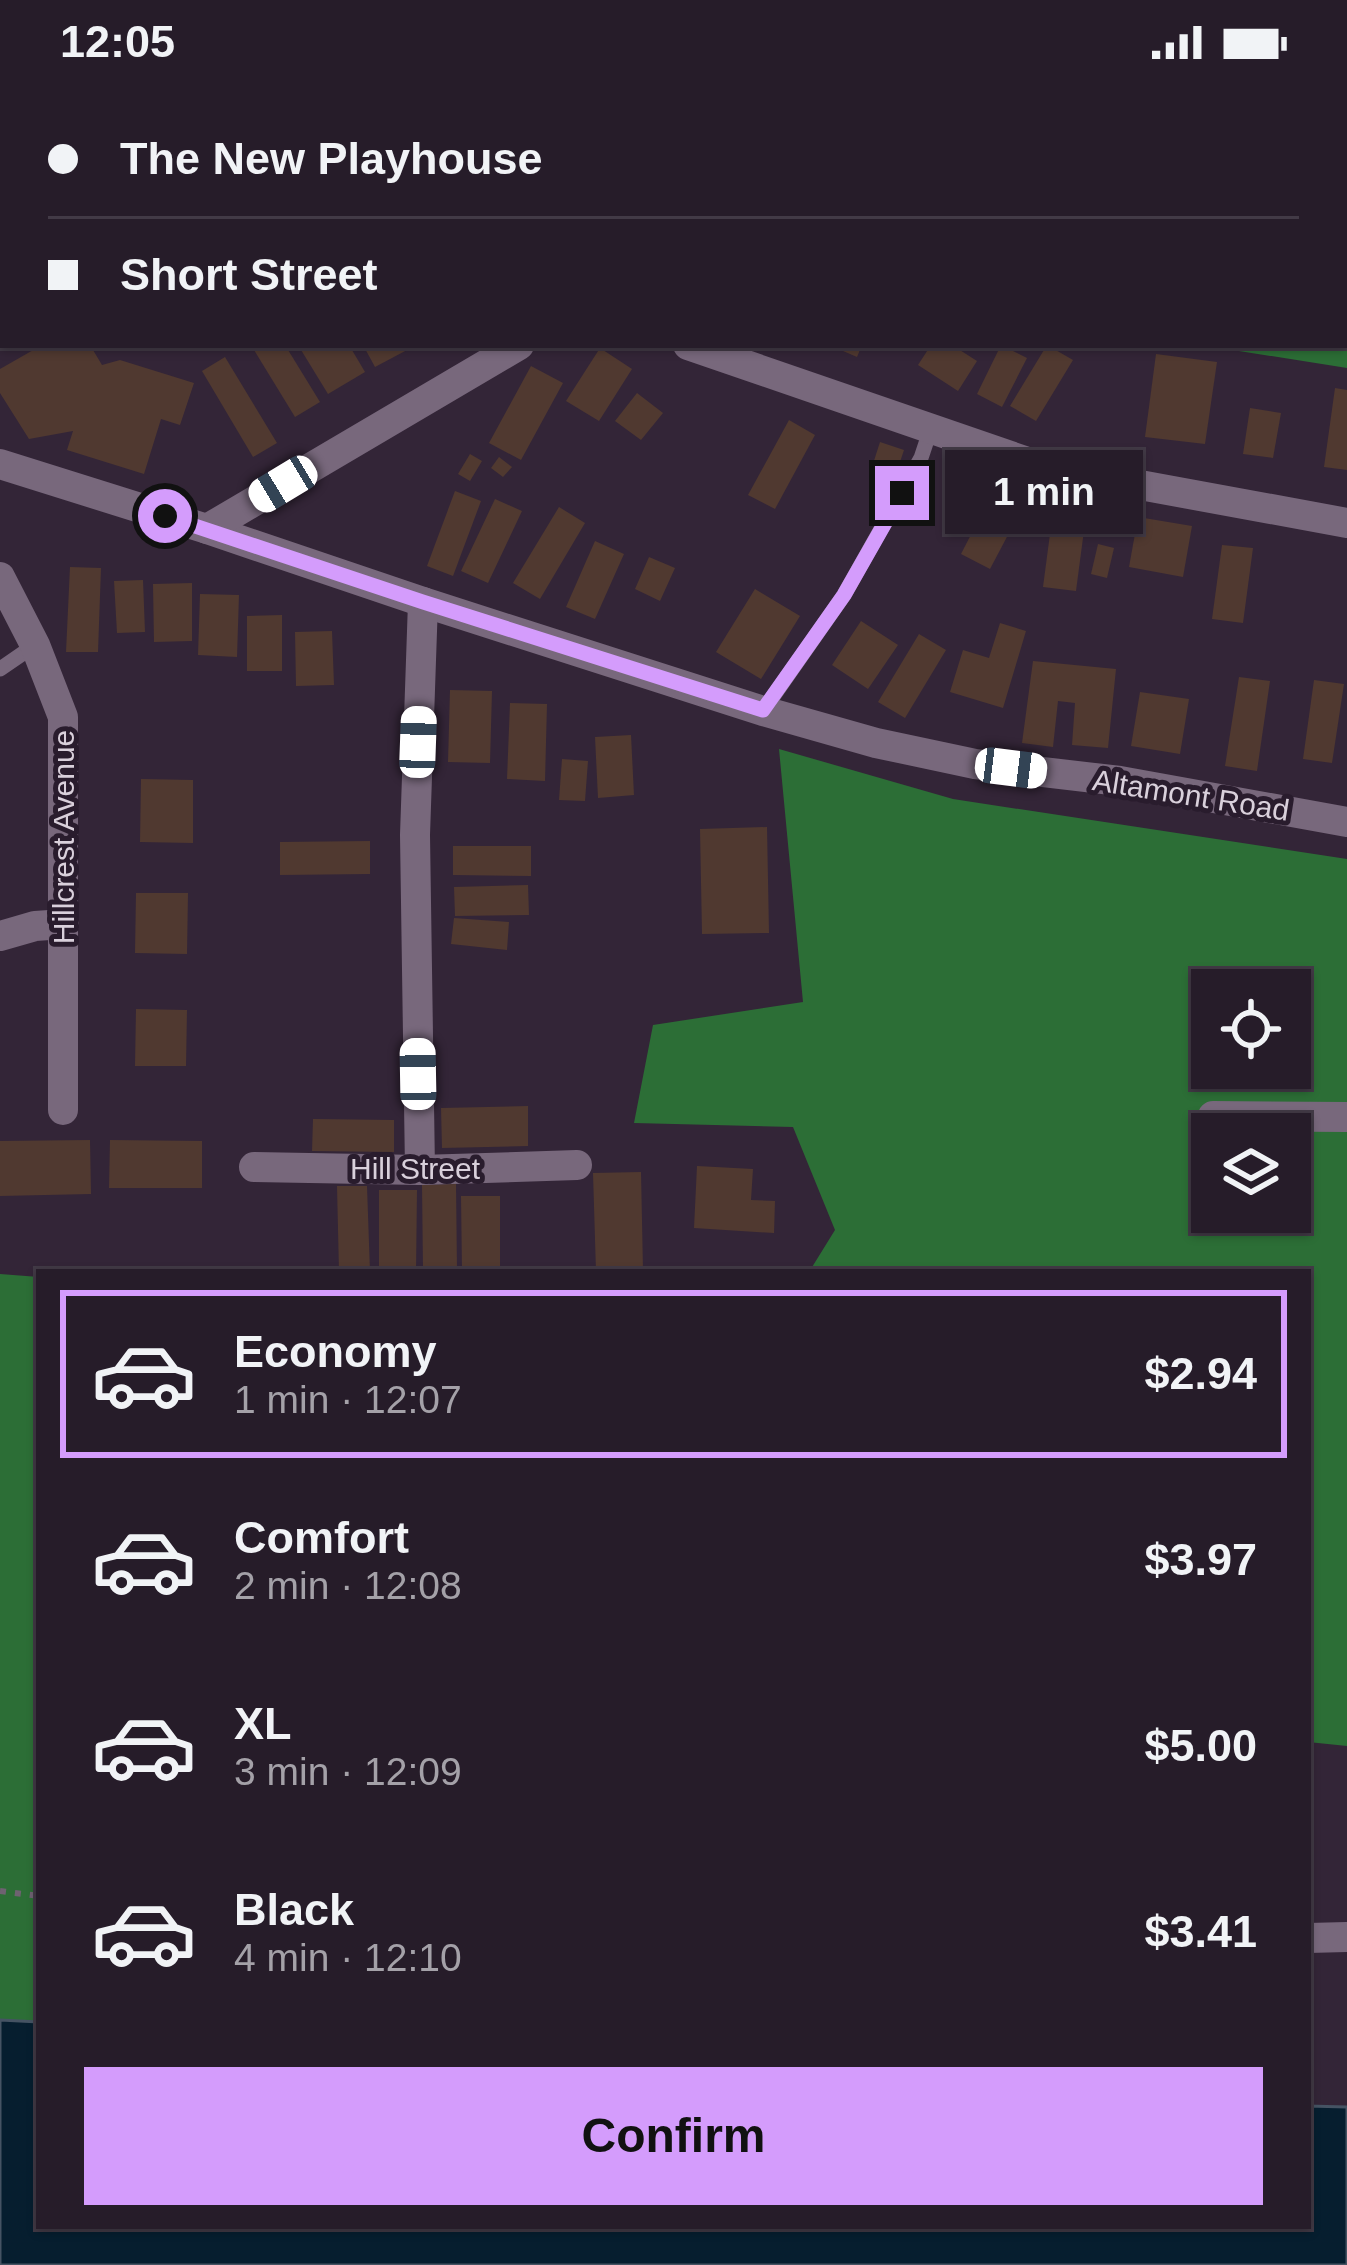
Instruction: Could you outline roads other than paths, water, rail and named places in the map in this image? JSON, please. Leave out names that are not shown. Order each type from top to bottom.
[{"type":"street","points":[[207,529],[514,348]]},
{"type":"street","points":[[697,348],[1042,467],[1347,523]]},
{"type":"street","name":"Altamont Road","points":[[0,464],[877,743],[975,764],[1120,782],[1347,822]]},
{"type":"street","name":"Hillcrest Avenue","points":[[0,578],[63,716],[63,1110]]},
{"type":"street","points":[[420,1170],[416,835],[423,602]]},
{"type":"street","points":[[0,936],[64,924]]},
{"type":"street","points":[[1311,1117],[1347,1117]]},
{"type":"street","name":"Hill Street","points":[[254,1167],[420,1170],[577,1165]]},
{"type":"street","points":[[1311,1937],[1347,1937]]},
{"type":"lane","points":[[763,710],[844,595],[921,458],[932,428]]},
{"type":"lane","points":[[0,669],[34,645]]},
{"type":"water","points":[[0,2020],[36,2022],[36,2229],[1311,2229],[1311,2106],[1347,2107],[1347,2265],[0,2265]]}]
